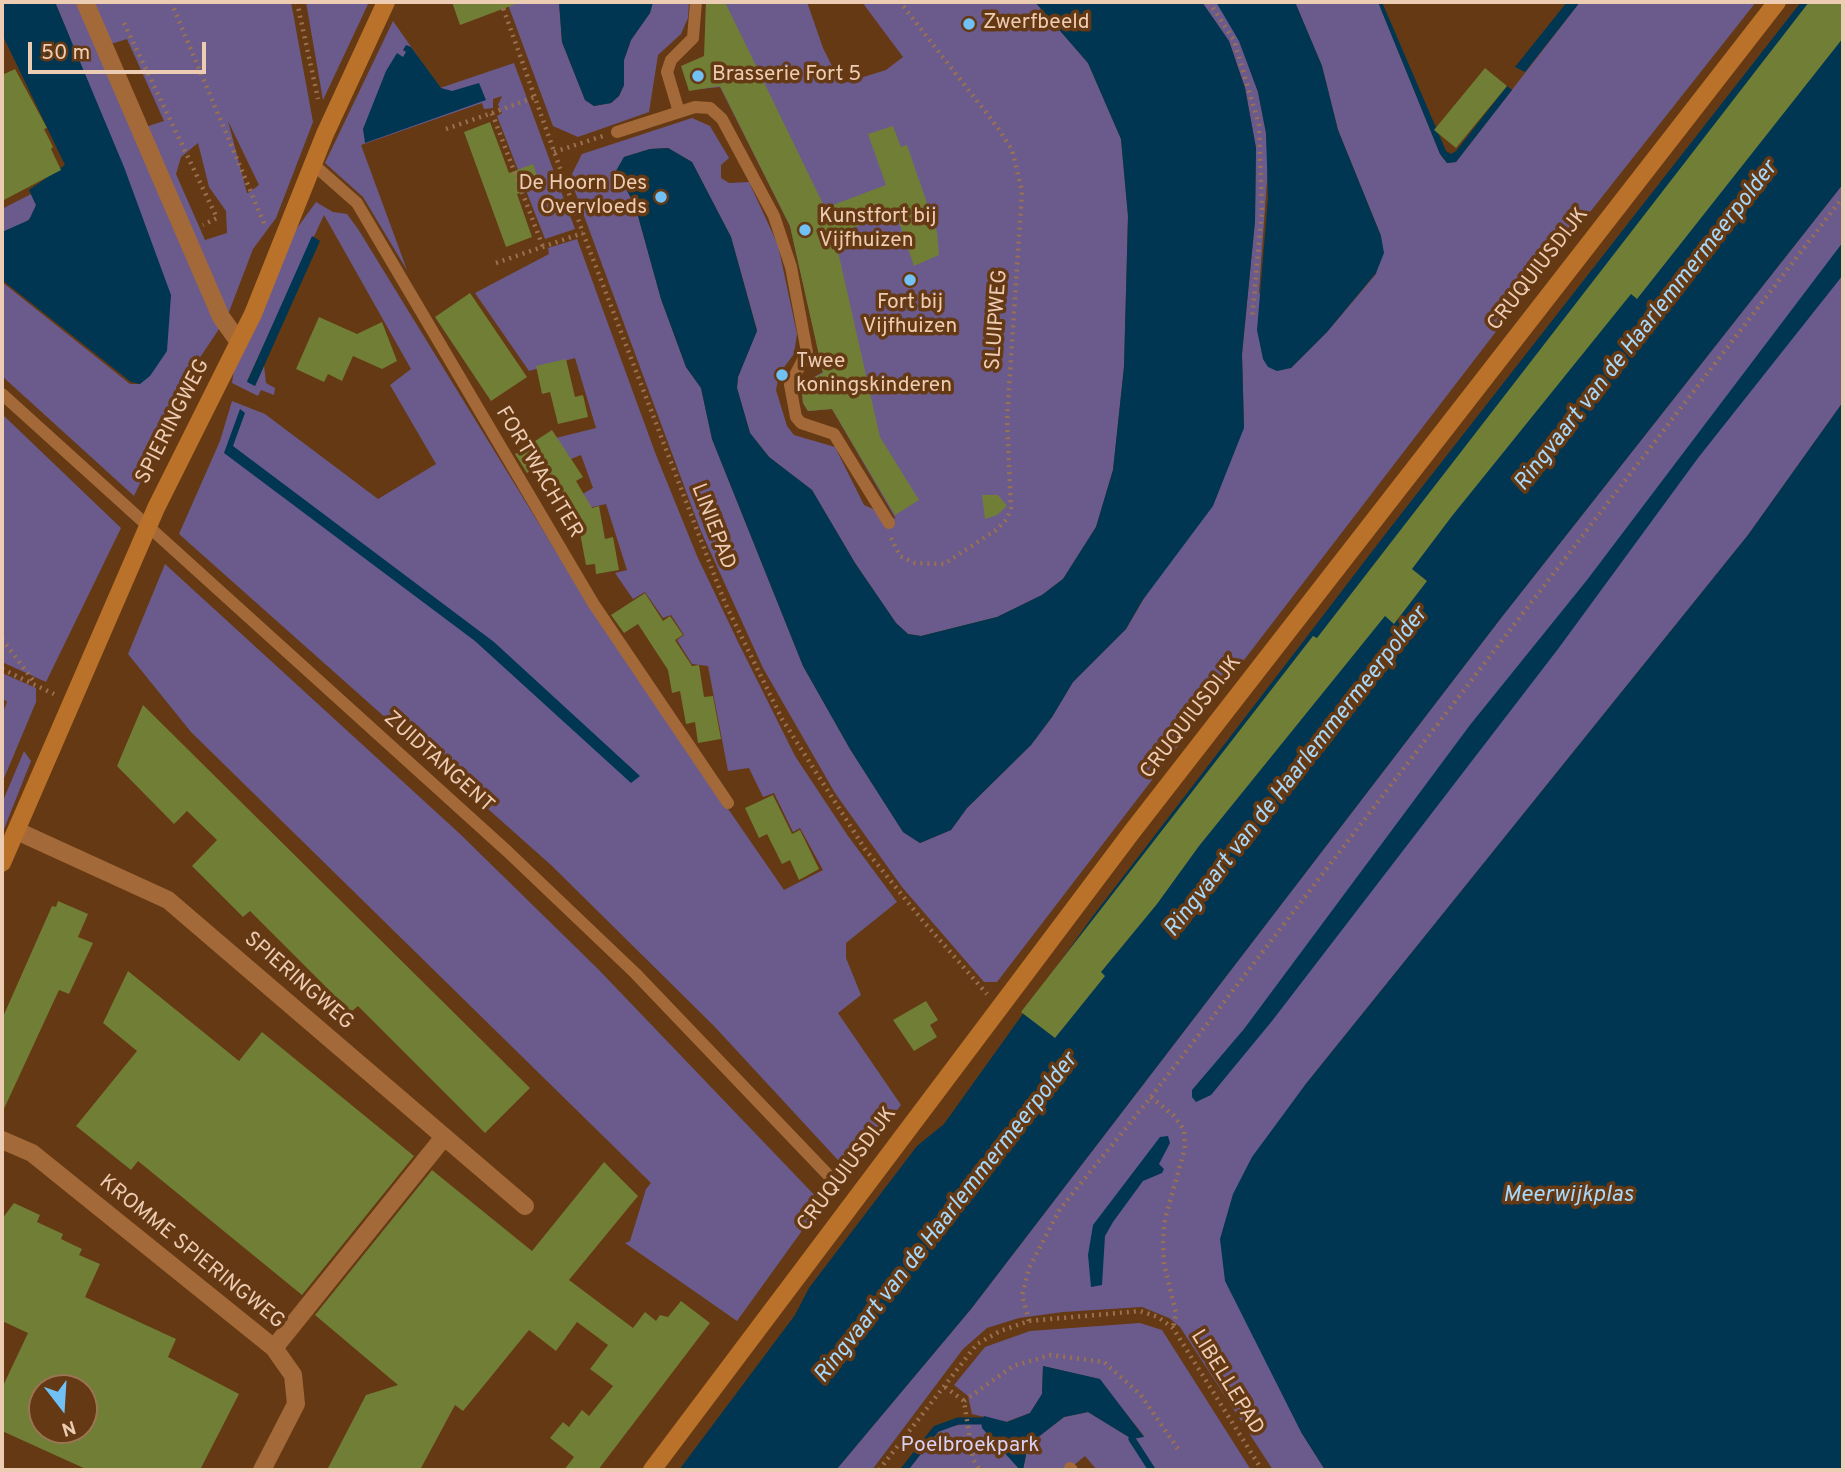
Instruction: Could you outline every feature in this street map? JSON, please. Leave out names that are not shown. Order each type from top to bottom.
[{"type":"street","points":[[85,2],[221,317],[239,342]]},
{"type":"street","name":"SPIERINGWEG","points":[[2,863],[156,508],[239,342],[278,254],[325,134],[386,2]]},
{"type":"street","name":"CRUQUIUSDIJK","points":[[652,1470],[1001,1006],[1524,324],[1777,2]]},
{"type":"street","name":"SPIERINGWEG","points":[[17,831],[168,900],[525,1206]]},
{"type":"street","points":[[274,1348],[444,1137]]},
{"type":"street","name":"KROMME SPIERINGWEG","points":[[2,1140],[32,1153],[274,1348],[293,1375],[296,1404],[262,1470]]},
{"type":"lane","points":[[679,111],[667,72],[671,60],[688,46],[693,38],[696,2]]},
{"type":"lane","points":[[617,132],[679,111],[702,107],[710,108],[722,119],[784,240],[806,344],[805,360],[790,384],[793,408],[801,423],[834,434],[889,523]]},
{"type":"lane","name":"FORTWACHTER","points":[[314,165],[357,203],[593,603],[728,803]]},
{"type":"lane","name":"ZUIDTANGENT","points":[[2,394],[507,851],[635,973],[832,1179]]},
{"type":"path","points":[[171,2],[278,254]]},
{"type":"path","points":[[297,2],[325,134]]},
{"type":"path","name":"LINIEPAD","points":[[501,2],[583,233],[708,563],[782,719],[865,849],[969,975],[1001,1006]]},
{"type":"path","name":"SLUIPWEG","points":[[889,523],[891,539],[900,556],[927,565],[944,564],[960,556],[1007,519],[1011,508],[1007,420],[1022,191],[1012,150],[998,128],[900,2]]},
{"type":"path","points":[[1209,2],[1234,40],[1259,125],[1262,209],[1252,319]]},
{"type":"path","points":[[124,23],[217,218],[187,233]]},
{"type":"path","points":[[446,129],[535,97]]},
{"type":"path","points":[[492,113],[543,247]]},
{"type":"path","points":[[554,152],[617,132]]},
{"type":"path","points":[[1030,1321],[1022,1295],[1029,1268],[1060,1209],[1151,1097],[1843,197]]},
{"type":"path","points":[[496,263],[583,233]]},
{"type":"path","points":[[2,639],[36,684]]},
{"type":"path","points":[[2,669],[55,695]]},
{"type":"path","points":[[1151,1097],[1174,1116],[1184,1130],[1185,1147],[1163,1239],[1164,1264],[1176,1313],[1173,1328]]},
{"type":"path","name":"LIBELLEPAD","points":[[879,1470],[977,1344],[1000,1331],[1030,1321],[1140,1311],[1158,1317],[1173,1328],[1262,1470]]},
{"type":"path","points":[[964,1401],[1013,1366],[1051,1355],[1104,1362],[1140,1394],[1178,1449]]},
{"type":"path","points":[[945,1387],[964,1401],[973,1459],[980,1470]]},
{"type":"green space","points":[[55,2],[291,2],[313,122],[276,218],[253,249],[227,317],[193,368],[134,496],[2,376],[2,282],[130,384],[140,384],[70,38]],"holes":[[[127,39],[164,121],[136,130],[98,48]],[[228,121],[259,185],[247,193]],[[198,143],[209,187],[226,211],[227,233],[205,240],[176,174],[181,157]]]},
{"type":"green space","points":[[306,2],[369,2],[323,100]]},
{"type":"green space","points":[[507,2],[559,2],[562,42],[585,100],[594,106],[611,103],[619,96],[624,85],[624,60],[631,40],[650,13],[653,2],[689,2],[688,18],[681,34],[658,55],[649,112],[578,137],[553,126]]},
{"type":"green space","points":[[706,2],[807,2],[823,48],[841,84],[886,70],[903,57],[862,2],[1035,2],[1088,63],[1121,139],[1128,216],[1124,367],[1113,470],[1096,527],[1063,579],[1042,595],[997,617],[921,636],[908,634],[896,623],[855,563],[812,490],[769,457],[750,433],[737,388],[738,377],[757,330],[731,237],[692,162],[668,148],[650,149],[624,157],[616,171],[635,205],[661,299],[686,367],[701,388],[712,439],[803,666],[850,749],[903,832],[920,843],[951,830],[967,808],[1031,745],[1073,682],[1126,629],[1244,428],[1242,354],[1255,221],[1256,148],[1245,88],[1229,41],[1202,2],[1216,2],[1224,12],[1239,40],[1258,92],[1266,133],[1268,166],[1259,292],[1291,368],[1327,332],[1376,274],[1381,236],[1338,130],[1322,66],[1295,2],[1378,2],[1440,154],[1447,163],[1456,162],[1580,2],[1756,2],[1511,312],[997,982],[984,982],[902,887],[835,793],[763,668],[700,529],[570,178],[582,154],[692,118],[710,126],[729,158],[721,165],[721,178],[729,183],[749,182],[778,245],[797,334],[794,354],[779,374],[776,390],[787,426],[794,435],[835,447],[864,505],[896,519],[832,409],[808,411],[803,403],[801,384],[823,372],[790,226],[720,87],[691,90],[682,69],[705,56]]},
{"type":"green space","points":[[393,21],[440,88],[514,63],[575,229],[545,239],[497,116],[502,113],[498,105],[502,96],[493,99],[493,108],[484,109],[482,103],[361,145],[407,270],[363,197],[325,163]]},
{"type":"green space","points":[[1843,184],[1843,402],[1748,535],[1305,1085],[1301,1432],[1325,1470],[1273,1470],[1180,1327],[1169,1318],[1142,1307],[1063,1312],[1019,1318],[987,1328],[963,1349],[872,1470],[836,1470],[971,1309],[1501,618]]},
{"type":"green space","points":[[31,194],[36,205],[35,213],[23,225],[2,232],[2,209]]},
{"type":"green space","points":[[316,202],[333,212],[347,214],[358,229],[600,623],[784,890],[823,870],[800,828],[793,832],[774,793],[763,797],[749,768],[728,771],[708,666],[692,664],[677,640],[684,635],[671,615],[663,618],[645,592],[633,599],[615,573],[627,570],[606,504],[588,508],[579,496],[593,488],[581,455],[571,459],[556,438],[596,428],[575,358],[529,371],[475,293],[549,254],[548,248],[577,239],[656,455],[697,556],[739,644],[795,756],[848,836],[897,902],[846,943],[846,958],[861,995],[838,1013],[901,1105],[849,1172],[714,1026],[551,865],[179,534],[220,441],[232,401],[265,414],[378,499],[436,464],[390,385],[411,369],[324,215],[247,381],[255,386],[264,366],[266,383],[275,388],[274,395],[261,390],[258,396],[232,383],[234,370],[292,235]]},
{"type":"green space","points":[[2,414],[121,528],[46,682],[2,662]]},
{"type":"green space","points":[[165,564],[459,833],[598,969],[822,1203],[737,1321],[625,1243],[630,1241],[646,1189],[651,1183],[191,732],[128,654]]},
{"type":"green space","points":[[2,673],[36,688],[36,702],[2,783],[2,714],[7,702],[2,698]]},
{"type":"green space","points":[[24,751],[31,761],[2,834],[2,803]]},
{"type":"green space","points":[[1140,1323],[1162,1330],[1251,1470],[1097,1470],[1085,1456],[1068,1470],[1023,1470],[1028,1445],[1064,1417],[1088,1412],[1132,1439],[1144,1436],[1099,1379],[1043,1366],[1042,1394],[1030,1413],[1006,1422],[972,1414],[968,1396],[954,1385],[985,1347],[1030,1331]]},
{"type":"green space","name":"Poelbroekpark","points":[[981,1421],[1021,1470],[904,1470],[936,1429]]},
{"type":"water","points":[[2,2],[55,2],[124,167],[171,295],[167,351],[150,376],[140,384],[131,382],[2,280],[2,232],[29,220],[36,205],[29,190],[65,165],[2,34]]},
{"type":"water","points":[[559,2],[653,2],[650,13],[631,40],[624,60],[624,85],[619,96],[611,103],[594,106],[585,100],[562,42]]},
{"type":"water","points":[[1035,2],[1202,2],[1229,41],[1245,88],[1256,148],[1255,221],[1242,354],[1244,428],[1213,506],[1142,601],[1126,629],[1073,682],[1031,745],[967,808],[951,830],[920,843],[903,832],[850,749],[803,666],[712,439],[701,388],[686,367],[661,299],[635,205],[616,171],[624,157],[650,149],[668,148],[692,162],[731,237],[757,331],[738,377],[737,388],[750,433],[769,457],[812,490],[855,563],[896,623],[908,634],[921,636],[997,617],[1042,595],[1063,579],[1096,527],[1113,470],[1124,367],[1128,216],[1121,139],[1088,63]]},
{"type":"water","points":[[1216,2],[1295,2],[1322,66],[1338,130],[1381,236],[1384,253],[1376,273],[1327,332],[1291,368],[1277,371],[1268,367],[1263,359],[1257,330],[1268,198],[1266,133],[1258,92],[1239,41]]},
{"type":"water","points":[[1378,2],[1382,2],[1446,151],[1451,154],[1456,151],[1507,86],[1512,90],[1456,162],[1447,163],[1440,154]]},
{"type":"water","points":[[1567,2],[1580,2],[1525,72],[1515,67]]},
{"type":"water","name":"Ringvaart van de Haarlemmermeerpolder","points":[[1801,2],[1843,2],[1843,184],[1501,618],[971,1309],[836,1470],[679,1470],[795,1315],[809,1288],[917,1146],[944,1124],[1093,916],[1387,532]]},
{"type":"water","points":[[406,45],[411,47],[441,88],[452,91],[479,83],[486,100],[365,143],[363,129],[386,71],[397,53],[403,57]]},
{"type":"water","points":[[312,236],[320,241],[255,386],[247,382]]},
{"type":"water","points":[[1843,242],[1843,275],[1698,458],[1558,649],[1272,1021],[1211,1095],[1196,1102],[1192,1097],[1192,1090],[1244,1029],[1470,725],[1587,580]]},
{"type":"water","name":"Meerwijkplas","points":[[1843,402],[1843,1470],[1325,1470],[1301,1432],[1225,1281],[1220,1239],[1233,1194],[1252,1157],[1305,1085],[1748,535]]},
{"type":"water","points":[[240,409],[245,413],[233,446],[494,642],[640,776],[631,783],[475,641],[224,453]]},
{"type":"water","points":[[1168,1136],[1170,1143],[1159,1164],[1164,1169],[1162,1173],[1143,1181],[1113,1222],[1105,1236],[1102,1285],[1091,1287],[1088,1255],[1093,1225],[1160,1137]]},
{"type":"water","points":[[1043,1366],[1100,1379],[1144,1437],[1132,1439],[1088,1412],[1064,1417],[1028,1445],[1023,1470],[1020,1470],[982,1428],[981,1421],[984,1416],[1007,1422],[1030,1413],[1042,1394]]},
{"type":"building","points":[[452,2],[516,2],[516,4],[460,25]]},
{"type":"building","points":[[706,2],[725,2],[825,208],[886,185],[868,134],[893,126],[901,147],[907,145],[937,232],[939,255],[914,266],[896,213],[834,234],[880,437],[919,500],[895,515],[832,409],[808,411],[803,403],[801,384],[823,373],[790,226],[720,86],[689,91],[681,66],[704,56]]},
{"type":"building","points":[[1809,2],[1843,2],[1843,38],[1637,299],[1631,294],[1452,516],[1412,569],[1427,581],[1394,624],[1385,616],[1199,846],[1157,904],[1101,972],[1105,976],[1055,1038],[1021,1012],[1313,636],[1317,638]]},
{"type":"building","points":[[1485,68],[1507,86],[1456,148],[1434,130]]},
{"type":"building","points":[[15,69],[47,128],[44,129],[61,170],[2,201],[2,75]]},
{"type":"building","points":[[490,122],[509,173],[533,164],[541,187],[517,194],[532,237],[506,247],[464,132]]},
{"type":"building","points":[[470,293],[527,377],[491,401],[435,317]]},
{"type":"building","points":[[319,317],[357,334],[382,322],[397,361],[382,369],[353,356],[342,381],[328,374],[324,382],[296,369]]},
{"type":"building","points":[[566,359],[575,397],[583,395],[588,417],[558,424],[550,392],[542,394],[536,366]]},
{"type":"building","points":[[552,430],[583,477],[576,481],[592,508],[599,506],[605,539],[613,537],[619,570],[596,574],[595,564],[586,565],[580,533],[572,534],[568,512],[538,466],[527,473],[515,454]]},
{"type":"building","points":[[982,495],[998,495],[1007,506],[997,515],[985,519]]},
{"type":"building","points":[[645,593],[663,621],[670,616],[683,635],[675,640],[692,666],[699,665],[704,697],[713,696],[721,739],[698,743],[695,722],[686,724],[680,691],[672,693],[668,670],[638,624],[624,633],[611,615]]},
{"type":"building","points":[[143,705],[530,1088],[485,1133],[358,1006],[351,1012],[250,911],[243,917],[192,866],[217,840],[187,811],[174,824],[117,766]]},
{"type":"building","points":[[773,795],[792,834],[800,830],[819,869],[799,880],[790,860],[782,864],[767,834],[759,838],[745,808]]},
{"type":"building","points":[[58,901],[88,914],[78,937],[93,943],[69,994],[59,990],[2,1113],[2,1019],[52,906],[56,907]]},
{"type":"building","points":[[128,971],[239,1061],[262,1032],[414,1156],[302,1295],[138,1161],[131,1170],[76,1126],[137,1051],[103,1023]]},
{"type":"building","points":[[926,1001],[938,1020],[930,1025],[937,1037],[914,1051],[893,1020]]},
{"type":"building","points":[[604,1162],[638,1196],[569,1280],[633,1328],[645,1312],[656,1321],[660,1315],[668,1317],[681,1301],[710,1323],[598,1470],[564,1470],[574,1457],[550,1438],[563,1422],[569,1427],[582,1410],[589,1416],[613,1386],[590,1369],[608,1345],[577,1322],[556,1351],[529,1330],[463,1411],[455,1405],[420,1470],[327,1470],[366,1395],[398,1385],[315,1315],[432,1170],[532,1251]]},
{"type":"building","points":[[14,1203],[40,1215],[37,1222],[63,1234],[61,1239],[82,1249],[79,1255],[100,1264],[85,1297],[176,1339],[168,1357],[239,1394],[200,1470],[88,1470],[31,1444],[98,1444],[98,1374],[28,1374],[28,1443],[2,1431],[2,1388],[28,1333],[2,1321],[2,1219]]},
{"type":"waterway","points":[[904,1470],[936,1429],[958,1421],[981,1421]]},
{"type":"waterway","points":[[1132,1439],[1152,1470]]},
{"type":"place","name":"Zwerfbeeld","points":[[969,24]]},
{"type":"place","name":"Brasserie Fort 5","points":[[698,76]]},
{"type":"place","name":"De Hoorn Des Overvloeds","points":[[661,197]]},
{"type":"place","name":"Kunstfort bij Vijfhuizen","points":[[805,230]]},
{"type":"place","name":"Fort bij Vijfhuizen","points":[[910,280]]},
{"type":"place","name":"Twee koningskinderen","points":[[782,375]]}]
